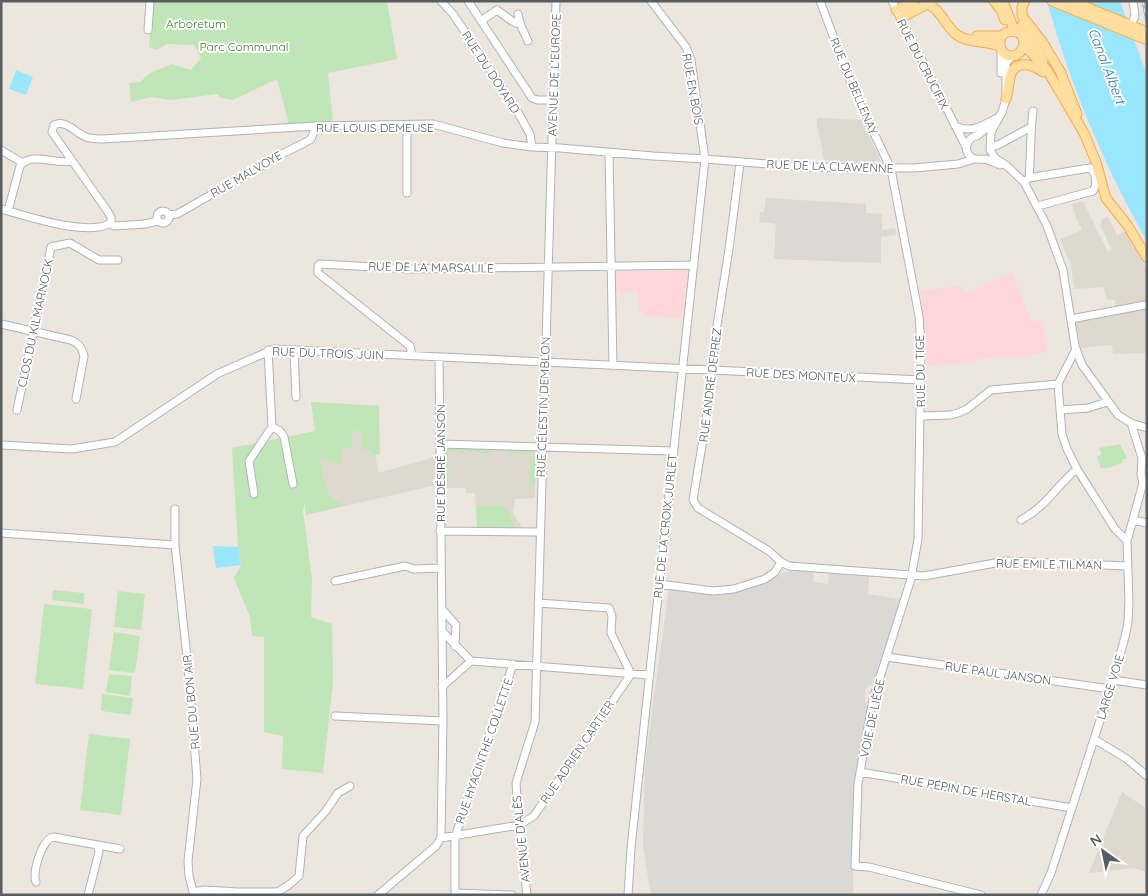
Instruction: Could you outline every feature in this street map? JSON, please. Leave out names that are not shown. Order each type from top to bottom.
[{"type":"main road","points":[[896,10],[914,1]]},
{"type":"main road","points":[[938,11],[940,1]]},
{"type":"main road","points":[[994,1],[1004,19],[1004,34],[1000,48]]},
{"type":"main road","points":[[1026,1],[1022,7],[1022,16],[1043,43],[1060,70],[1096,162],[1106,198],[1128,226],[1147,258]]},
{"type":"main road","points":[[1052,1],[1130,29],[1147,32]]},
{"type":"main road","points":[[1072,1],[1130,29],[1147,40]]},
{"type":"main road","points":[[1004,2],[1029,36],[1058,100],[1085,136]]},
{"type":"main road","points":[[1004,2],[1016,32],[1022,37],[1019,51]]},
{"type":"main road","points":[[896,10],[929,3],[960,37],[1000,48],[1007,54],[1019,51]]},
{"type":"main road","points":[[951,29],[967,35],[1016,32]]},
{"type":"main road","points":[[1019,51],[1045,71]]},
{"type":"main road","points":[[1006,99],[1011,74],[1016,68],[1023,65],[1045,71]]},
{"type":"street","points":[[148,30],[150,1]]},
{"type":"street","name":"RUE DU DOYARD","points":[[441,1],[453,14],[512,102],[530,134],[532,147]]},
{"type":"street","points":[[468,1],[532,98],[552,100]]},
{"type":"street","points":[[481,21],[497,10],[498,1]]},
{"type":"street","name":"AVENUE DE L'EUROPE","points":[[552,148],[556,1]]},
{"type":"street","name":"RUE EN BOIS","points":[[651,1],[686,47],[691,60],[705,159]]},
{"type":"street","name":"RUE DU BELLENAY","points":[[820,1],[853,89],[891,169]]},
{"type":"street","points":[[1130,29],[1134,16],[1133,1]]},
{"type":"street","points":[[497,10],[512,22],[516,22],[518,18],[528,41]]},
{"type":"street","name":"RUE DU CRUCIFIX","points":[[896,10],[966,148]]},
{"type":"street","points":[[1000,48],[1001,70],[1005,82]]},
{"type":"street","points":[[982,159],[988,155],[991,132],[1006,99],[1006,63],[1019,51]]},
{"type":"street","points":[[1026,180],[1031,159],[1031,127],[1034,111]]},
{"type":"street","points":[[954,126],[970,130],[983,126],[999,117]]},
{"type":"street","points":[[956,164],[962,157],[969,140],[999,117]]},
{"type":"street","name":"RUE LOUIS DEMEUSE","points":[[72,161],[52,132],[54,125],[58,123],[63,123],[86,137],[103,140],[316,126],[432,124],[503,144],[705,159]]},
{"type":"street","points":[[407,125],[407,193]]},
{"type":"street","name":"RUE MALVOYE","points":[[114,226],[145,224],[158,220],[166,224],[170,219],[169,215],[177,214],[311,139],[316,126]]},
{"type":"street","points":[[954,126],[964,134],[983,137],[990,146],[995,158],[1026,180],[1060,259],[1076,349],[1083,368],[1118,415],[1131,423],[1147,428]]},
{"type":"street","points":[[990,146],[998,145],[1031,127]]},
{"type":"street","name":"RUE CÉLESTIN DEMBLON","points":[[536,666],[552,148]]},
{"type":"street","points":[[966,148],[968,154],[974,158],[992,162],[1012,170]]},
{"type":"street","points":[[1,150],[23,163]]},
{"type":"street","points":[[608,152],[613,366]]},
{"type":"street","name":"RUE DE LA CLAWENNE","points":[[705,159],[822,168],[891,169],[956,164],[974,158]]},
{"type":"street","points":[[29,159],[72,161],[106,209],[111,217],[111,223],[102,228],[69,226],[5,210],[20,166],[23,163],[29,159]]},
{"type":"street","name":"RUE DE LA CROIX JURLET","points":[[628,895],[631,848],[705,159]]},
{"type":"street","name":"RUE ANDRÉ DEPREZ","points":[[740,163],[706,421],[693,500],[698,508],[769,551],[781,562]]},
{"type":"street","points":[[1026,180],[1090,168],[1093,171],[1095,189],[1038,206]]},
{"type":"street","name":"RUE DU TIGE","points":[[891,169],[919,316],[921,416],[918,539],[912,575]]},
{"type":"street","name":"CLOS DU KILMARNOCK","points":[[17,410],[52,247],[70,243],[99,260],[118,260]]},
{"type":"street","name":"RUE DE LA MARSALILE","points":[[412,355],[410,346],[321,275],[317,268],[320,264],[412,269],[547,268]]},
{"type":"street","points":[[547,268],[694,265]]},
{"type":"street","points":[[1071,319],[1145,305]]},
{"type":"street","points":[[1,324],[71,340],[83,349],[84,356],[76,399]]},
{"type":"street","name":"RUE DU TROIS JUIN","points":[[1,445],[72,449],[115,442],[217,374],[274,349],[682,370]]},
{"type":"street","points":[[1076,349],[1058,384],[1062,434],[1077,469],[1115,529],[1127,541]]},
{"type":"street","points":[[254,494],[249,461],[272,427],[268,350]]},
{"type":"street","points":[[294,350],[296,397]]},
{"type":"street","name":"RUE DÉSIRÉ JANSON","points":[[439,358],[443,721],[441,838]]},
{"type":"street","name":"RUE DES MONTEUX","points":[[682,370],[921,380]]},
{"type":"street","points":[[921,416],[958,413],[967,409],[991,390],[1058,384]]},
{"type":"street","points":[[1060,410],[1088,408],[1108,402]]},
{"type":"street","name":"LARGE VOIE","points":[[1041,895],[1045,891],[1113,680],[1128,622],[1127,541],[1145,481],[1141,474],[1144,460],[1131,423]]},
{"type":"street","points":[[272,427],[280,431],[284,437],[293,484]]},
{"type":"street","points":[[440,444],[673,451]]},
{"type":"street","points":[[1021,520],[1034,513],[1077,469]]},
{"type":"street","name":"RUE DU BON AIR","points":[[175,509],[175,545],[188,667],[196,779],[188,861],[189,876],[194,893]]},
{"type":"street","points":[[1133,520],[1147,524]]},
{"type":"street","points":[[440,532],[540,532]]},
{"type":"street","points":[[1,533],[175,545]]},
{"type":"street","name":"RUE EMILE TILMAN","points":[[781,562],[789,566],[912,575],[934,575],[1006,561],[1126,566]]},
{"type":"street","points":[[659,584],[713,591],[734,589],[765,579],[775,572],[781,562]]},
{"type":"street","points":[[334,581],[405,566],[414,569],[441,568]]},
{"type":"street","name":"VOIE DE LIÈGE","points":[[912,575],[873,699],[857,796],[855,866],[869,867],[981,895]]},
{"type":"street","points":[[538,603],[609,608],[612,616],[611,634],[630,674]]},
{"type":"street","points":[[442,609],[456,625],[455,646]]},
{"type":"street","points":[[442,631],[471,661],[650,675]]},
{"type":"street","name":"RUE PAUL JANSON","points":[[887,656],[1110,689]]},
{"type":"street","points":[[442,687],[471,661]]},
{"type":"street","name":"RUE HYACINTHE COLLETTE","points":[[455,894],[455,837],[513,664]]},
{"type":"street","name":"AVENUE D'ALÈS","points":[[527,895],[516,783],[535,722],[536,666]]},
{"type":"street","name":"RUE ADRIEN CARTIER","points":[[519,825],[534,816],[630,674]]},
{"type":"street","points":[[1113,680],[1147,685]]},
{"type":"street","points":[[335,716],[443,721]]},
{"type":"street","points":[[1094,739],[1127,758],[1147,776]]},
{"type":"street","name":"RUE PÉPIN DE HERSTAL","points":[[860,772],[1072,808]]},
{"type":"street","points":[[194,893],[204,890],[248,893],[281,891],[299,876],[303,836],[325,812],[338,794],[350,786]]},
{"type":"street","points":[[378,895],[436,846],[441,838],[519,825]]},
{"type":"street","points":[[36,882],[34,878],[36,868],[44,843],[48,838],[53,837],[120,849]]},
{"type":"street","points":[[88,895],[99,852],[98,846]]},
{"type":"street","points":[[455,894],[512,895]]},
{"type":"shaded area","points":[[817,118],[862,120],[882,164],[876,166],[824,160]]},
{"type":"shaded area","points":[[766,198],[866,204],[866,213],[882,214],[882,230],[895,228],[896,235],[881,237],[881,263],[774,259],[776,224],[759,222],[760,212],[764,212]]},
{"type":"shaded area","points":[[1083,201],[1108,252],[1112,250],[1100,224],[1102,223],[1101,220],[1108,217],[1117,235],[1125,231],[1147,270],[1147,353],[1113,354],[1112,345],[1080,348],[1076,321],[1145,308],[1142,301],[1115,307],[1115,300],[1106,299],[1104,287],[1074,289],[1070,260],[1060,239],[1082,230],[1072,204]]},
{"type":"shaded area","points":[[689,270],[684,319],[644,315],[643,310],[638,310],[638,291],[615,292],[615,271]]},
{"type":"shaded area","points":[[1012,273],[1031,321],[1043,321],[1047,352],[1030,354],[1030,357],[988,357],[965,363],[928,366],[920,291],[962,286],[966,294]]},
{"type":"shaded area","points":[[311,402],[379,406],[374,442],[378,473],[435,457],[436,485],[306,515],[305,498],[325,491]]},
{"type":"shaded area","points":[[448,447],[533,450],[536,454],[535,498],[515,499],[513,512],[521,527],[477,527],[475,493],[466,493],[465,488],[445,488],[444,451]]},
{"type":"shaded area","points":[[800,569],[814,570],[813,582],[828,584],[829,571],[869,574],[868,594],[900,599],[873,684],[865,689],[865,701],[868,710],[854,796],[853,895],[651,895],[643,846],[645,765],[669,587],[718,595],[737,592],[789,571]]},
{"type":"shaded area","points":[[1122,792],[1147,809],[1147,872],[1134,868],[1089,873]]},
{"type":"green space","name":"Parc Communal","points":[[152,1],[387,1],[397,59],[328,73],[333,123],[289,125],[277,79],[233,100],[221,98],[217,94],[171,100],[151,97],[131,102],[129,83],[140,82],[150,73],[172,64],[191,70],[201,58],[194,45],[167,44],[157,50],[149,47]]},
{"type":"green space","points":[[311,402],[379,406],[380,454],[373,455],[370,451],[362,448],[362,431],[353,431],[352,448],[342,447],[341,463],[331,463],[324,456],[320,459],[324,480],[329,493],[338,502],[345,505],[306,515],[305,501],[303,511],[312,579],[311,617],[332,624],[333,682],[323,773],[282,769],[283,736],[264,732],[264,637],[252,636],[250,617],[234,578],[241,565],[238,547],[232,448],[315,431]]},
{"type":"green space","points":[[1120,444],[1127,458],[1122,463],[1108,468],[1101,468],[1097,457],[1102,454],[1099,448]]},
{"type":"green space","points":[[448,447],[531,450],[531,454],[506,453],[506,450],[490,450],[490,453],[448,451],[448,487],[445,486],[444,451]]},
{"type":"green space","points":[[532,454],[536,456],[535,485],[530,485]]},
{"type":"green space","points":[[501,505],[507,509],[515,527],[477,527],[476,506]]},
{"type":"green space","points":[[53,590],[84,593],[84,604],[52,600]]},
{"type":"green space","points":[[118,591],[145,594],[141,630],[114,627]]},
{"type":"green space","points":[[44,604],[92,609],[83,689],[35,684]]},
{"type":"green space","points":[[114,632],[140,636],[135,673],[109,670]]},
{"type":"green space","points":[[109,674],[132,676],[130,696],[106,692]]},
{"type":"green space","points":[[102,694],[133,698],[131,715],[101,711]]},
{"type":"green space","points":[[89,734],[130,739],[121,815],[80,810]]},
{"type":"water","name":"Canal Albert","points":[[1047,1],[1120,1],[1147,75],[1147,241],[1102,153],[1067,64]]},
{"type":"water","points":[[16,70],[33,77],[26,95],[9,89]]},
{"type":"water","points":[[213,546],[238,547],[241,565],[216,568]]},
{"type":"railway","points":[[1143,1],[1147,22]]},
{"type":"park label","name":"Arboretum","points":[[196,23]]}]
